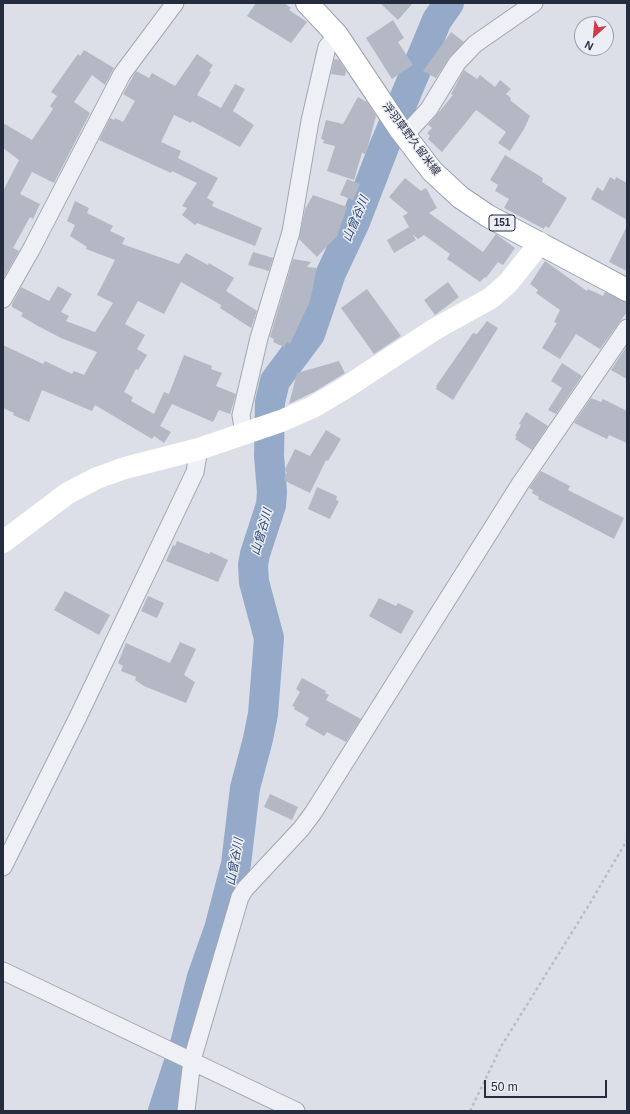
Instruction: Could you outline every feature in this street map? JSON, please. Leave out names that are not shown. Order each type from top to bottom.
[{"type":"street","points":[[3,299],[32,248],[122,74],[175,3]]},
{"type":"street","name":"浮羽草野久留米線","points":[[307,3],[337,35],[402,132],[432,171],[460,197],[488,216],[627,290]]},
{"type":"street","points":[[402,132],[429,109],[457,63],[475,44],[534,3]]},
{"type":"street","points":[[262,427],[241,415],[259,338],[291,232],[310,121],[327,47],[337,35]]},
{"type":"street","points":[[3,542],[68,494],[97,478],[125,468],[199,449],[262,427],[313,406],[345,388],[435,329],[491,298],[508,283],[540,243]]},
{"type":"street","points":[[186,1111],[184,1057],[240,897],[245,889],[301,829],[313,813],[520,484],[627,328]]},
{"type":"street","points":[[3,867],[78,716],[195,472],[199,449]]},
{"type":"street","points":[[3,971],[296,1111]]},
{"type":"path","points":[[470,1111],[502,1045],[589,905],[627,840]]},
{"type":"building","points":[[256,3],[284,3],[291,8],[289,10],[307,22],[291,43],[247,16]]},
{"type":"building","points":[[380,3],[413,3],[398,20]]},
{"type":"building","points":[[393,20],[404,38],[398,42],[413,65],[392,79],[366,38]]},
{"type":"building","points":[[451,32],[464,42],[449,58],[436,78],[423,71]]},
{"type":"building","points":[[84,50],[114,68],[105,85],[92,75],[74,102],[90,113],[54,183],[32,172],[20,194],[40,204],[33,219],[30,217],[13,248],[19,251],[3,279],[3,191],[19,160],[3,148],[3,123],[32,140],[53,109],[50,106],[57,96],[51,92],[78,54],[80,56]]},
{"type":"building","points":[[197,54],[213,65],[209,71],[211,72],[197,95],[221,108],[235,84],[245,89],[233,111],[254,125],[240,147],[192,121],[191,123],[174,115],[161,142],[181,151],[178,158],[218,178],[207,198],[214,202],[212,206],[262,228],[255,246],[197,223],[195,225],[182,215],[187,208],[182,206],[197,183],[172,171],[171,173],[99,140],[110,118],[114,120],[115,118],[123,122],[135,101],[123,94],[136,71],[149,78],[152,73],[175,86]]},
{"type":"building","points":[[334,59],[339,60],[346,71],[345,76],[331,74]]},
{"type":"building","points":[[464,70],[477,79],[480,75],[495,87],[500,80],[511,89],[506,94],[511,98],[510,100],[530,116],[524,129],[510,151],[498,143],[506,132],[476,110],[442,152],[428,139],[430,136],[427,133],[432,128],[428,125],[453,95],[451,94]]},
{"type":"building","points":[[358,97],[367,102],[376,116],[366,154],[362,153],[354,180],[327,171],[335,146],[323,143],[324,140],[321,139],[326,120],[343,124]]},
{"type":"building","points":[[505,155],[543,178],[542,182],[567,198],[549,228],[545,226],[544,229],[504,208],[509,199],[495,191],[498,185],[490,180]]},
{"type":"building","points":[[610,177],[615,180],[616,177],[627,183],[627,220],[591,199],[597,187],[603,191]]},
{"type":"building","points":[[405,178],[421,191],[426,188],[437,208],[429,213],[483,252],[496,234],[515,248],[503,265],[498,262],[486,278],[485,277],[480,282],[447,259],[450,254],[424,235],[418,239],[412,234],[416,240],[394,253],[387,240],[409,227],[403,216],[408,213],[389,197]]},
{"type":"building","points":[[347,179],[360,184],[353,200],[340,195]]},
{"type":"building","points":[[313,195],[347,207],[337,236],[317,257],[299,239],[305,209]]},
{"type":"building","points":[[75,201],[89,208],[87,213],[113,226],[110,231],[125,238],[122,244],[179,264],[186,253],[208,265],[209,263],[234,278],[226,291],[257,311],[251,328],[220,308],[221,305],[181,282],[164,314],[138,301],[125,324],[145,335],[137,349],[147,355],[138,370],[136,369],[124,392],[133,397],[131,401],[154,414],[164,392],[169,394],[184,355],[212,366],[211,369],[222,373],[216,386],[236,394],[230,414],[219,410],[213,422],[172,404],[160,426],[171,432],[164,443],[154,436],[152,439],[95,405],[92,411],[42,390],[29,422],[13,415],[14,413],[3,408],[3,345],[43,364],[45,361],[72,374],[74,371],[84,375],[97,352],[61,338],[38,326],[21,316],[23,313],[12,307],[12,304],[21,287],[49,301],[58,286],[72,294],[61,312],[69,316],[66,321],[95,332],[113,303],[97,295],[115,260],[86,249],[87,247],[70,236],[75,225],[67,221]]},
{"type":"building","points":[[627,226],[627,271],[609,262]]},
{"type":"building","points":[[253,252],[273,258],[269,271],[248,265]]},
{"type":"building","points":[[293,259],[311,262],[307,267],[317,268],[310,301],[290,344],[287,342],[284,347],[273,342],[274,339],[270,337]]},
{"type":"building","points":[[545,261],[587,291],[588,289],[603,296],[605,292],[627,302],[627,312],[600,349],[576,334],[560,359],[542,348],[557,323],[554,322],[560,310],[536,293],[538,290],[530,284]]},
{"type":"building","points":[[448,282],[459,297],[435,315],[424,300]]},
{"type":"building","points":[[367,289],[401,336],[374,354],[341,308]]},
{"type":"building","points":[[487,321],[498,328],[453,400],[436,389],[436,386],[473,333],[477,334]]},
{"type":"building","points":[[627,346],[627,379],[611,370]]},
{"type":"building","points":[[339,361],[345,373],[314,392],[289,404],[297,373]]},
{"type":"building","points":[[562,363],[582,376],[556,414],[548,410],[562,388],[551,381]]},
{"type":"building","points":[[591,398],[601,402],[603,399],[627,411],[627,443],[609,435],[607,439],[574,423]]},
{"type":"building","points":[[526,412],[548,426],[532,450],[515,439],[521,425],[519,424]]},
{"type":"building","points":[[326,430],[341,439],[328,461],[326,460],[310,493],[285,481],[284,479],[287,472],[284,471],[295,449],[310,456]]},
{"type":"building","points":[[541,471],[570,486],[568,490],[624,518],[614,539],[538,499],[539,497],[532,493],[533,490],[529,488]]},
{"type":"building","points":[[317,487],[337,496],[336,500],[339,501],[330,519],[308,509]]},
{"type":"building","points":[[177,541],[209,554],[211,552],[228,560],[218,582],[166,561],[173,545],[175,546]]},
{"type":"building","points":[[65,591],[110,615],[99,635],[54,610]]},
{"type":"building","points":[[148,596],[164,603],[157,618],[141,611]]},
{"type":"building","points":[[379,598],[396,606],[398,603],[414,611],[401,634],[369,616]]},
{"type":"building","points":[[180,642],[196,649],[184,675],[195,682],[186,703],[144,686],[135,680],[136,677],[121,671],[123,666],[118,663],[126,643],[170,663]]},
{"type":"building","points":[[302,678],[326,691],[325,693],[329,695],[326,700],[361,719],[346,742],[327,732],[324,736],[305,725],[309,718],[294,709],[295,707],[292,706],[300,692],[296,689]]},
{"type":"building","points":[[270,794],[298,807],[292,820],[264,807]]},
{"type":"waterway","name":"山曾谷川","points":[[163,1111],[185,1044],[202,977],[219,929],[236,864],[245,788],[263,714],[269,638],[254,582],[253,565],[255,554],[271,505],[272,492],[269,456],[270,402],[275,381],[310,334],[331,273],[355,222],[384,147],[437,20],[449,3]]}]
